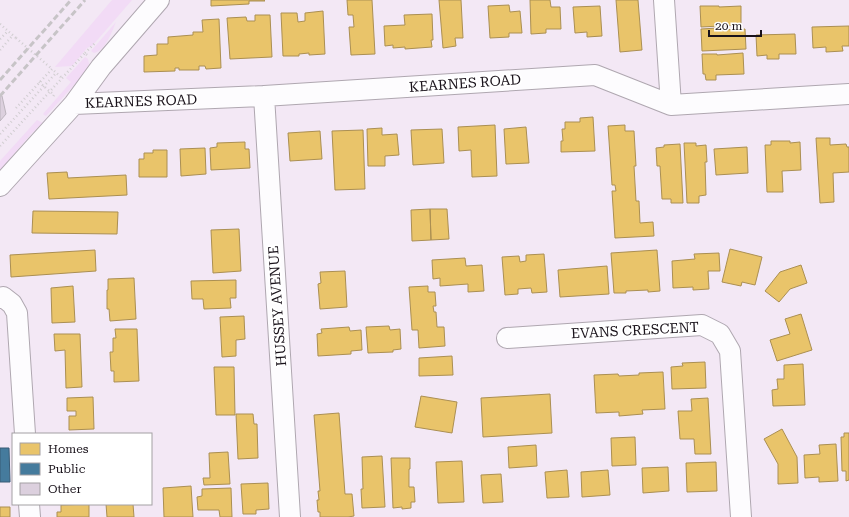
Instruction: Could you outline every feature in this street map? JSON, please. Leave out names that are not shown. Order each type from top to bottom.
[{"type":"street","points":[[0,186],[74,104],[101,67],[159,0]]},
{"type":"street","points":[[664,0],[671,105]]},
{"type":"street","name":"KEARNES ROAD","points":[[74,104],[264,96],[594,75],[671,105],[849,94]]},
{"type":"street","name":"HUSSEY AVENUE","points":[[264,96],[290,517]]},
{"type":"street","points":[[0,298],[4,297],[12,304],[17,313],[24,433]]},
{"type":"street","name":"EVANS CRESCENT","points":[[507,338],[702,325],[720,334],[730,351],[741,517]]},
{"type":"street","points":[[29,505],[30,517]]},
{"type":"path","points":[[0,24],[62,78],[0,146]]},
{"type":"path","points":[[0,39],[8,31]]},
{"type":"path","points":[[0,50],[14,37]]},
{"type":"path","points":[[85,53],[98,39]]},
{"type":"path","points":[[16,108],[52,69]]},
{"type":"path","points":[[0,134],[56,72]]},
{"type":"shaded area","points":[[112,0],[132,0],[93,45],[87,48],[72,66],[55,67]]},
{"type":"shaded area","points":[[116,22],[102,49],[94,53],[91,51]]},
{"type":"shaded area","points":[[85,57],[88,59],[89,64],[85,73],[46,116],[43,114],[71,82],[66,78]]},
{"type":"shaded area","points":[[37,120],[43,123],[32,133],[0,170],[0,161]]},
{"type":"building: Homes","points":[[211,0],[265,1],[249,1],[249,4],[211,6]]},
{"type":"building: Homes","points":[[347,0],[372,0],[375,54],[351,55],[349,27],[354,27],[353,15],[348,15]]},
{"type":"building: Homes","points":[[439,0],[461,0],[463,38],[455,38],[456,46],[443,48]]},
{"type":"building: Homes","points":[[530,0],[550,0],[551,7],[560,7],[561,29],[546,29],[546,33],[531,34]]},
{"type":"building: Homes","points":[[616,0],[638,0],[642,50],[620,52]]},
{"type":"building: Homes","points":[[509,5],[510,12],[520,11],[522,33],[509,33],[509,37],[490,38],[488,6]]},
{"type":"building: Homes","points":[[600,6],[602,36],[587,37],[587,32],[575,33],[573,7]]},
{"type":"building: Homes","points":[[700,6],[741,6],[741,25],[701,27]]},
{"type":"building: Homes","points":[[323,11],[325,54],[309,55],[309,53],[299,54],[299,56],[283,56],[281,13],[297,13],[298,22],[305,21],[305,13]]},
{"type":"building: Homes","points":[[432,14],[432,47],[405,49],[405,47],[393,48],[393,45],[385,46],[384,26],[405,25],[404,15]]},
{"type":"building: Homes","points":[[255,15],[270,15],[272,57],[230,59],[227,18],[246,17],[247,21],[255,21]]},
{"type":"building: Homes","points":[[219,19],[221,68],[206,69],[205,66],[199,66],[199,70],[179,70],[179,68],[175,68],[175,71],[144,72],[144,56],[157,55],[157,44],[168,44],[168,37],[193,35],[193,32],[203,32],[202,20]]},
{"type":"building: Homes","points":[[849,26],[849,46],[842,46],[843,51],[826,52],[826,47],[813,48],[812,27]]},
{"type":"building: Homes","points":[[718,28],[718,30],[745,29],[746,49],[702,51],[701,29]]},
{"type":"building: Homes","points":[[795,34],[796,54],[779,54],[779,59],[767,59],[767,55],[757,56],[756,35]]},
{"type":"building: Homes","points":[[743,53],[744,74],[716,75],[716,80],[706,80],[705,74],[703,74],[702,54],[717,55]]},
{"type":"building: Homes","points":[[593,117],[595,151],[561,152],[561,141],[563,141],[562,129],[565,129],[565,122],[580,122],[580,118]]},
{"type":"building: Homes","points":[[495,125],[497,176],[472,177],[471,150],[459,151],[458,127]]},
{"type":"building: Homes","points":[[625,125],[625,131],[634,131],[636,201],[639,201],[640,223],[653,222],[654,236],[615,238],[612,191],[616,191],[615,185],[612,185],[608,126]]},
{"type":"building: Homes","points":[[526,127],[529,163],[506,164],[504,129]]},
{"type":"building: Homes","points":[[382,128],[382,135],[397,134],[399,155],[385,156],[385,166],[368,166],[367,129]]},
{"type":"building: Homes","points":[[442,129],[444,163],[413,165],[411,130]]},
{"type":"building: Homes","points":[[363,130],[365,189],[335,190],[332,131]]},
{"type":"building: Homes","points":[[320,131],[322,159],[290,161],[288,133]]},
{"type":"building: Homes","points":[[816,138],[830,138],[830,145],[846,144],[847,147],[849,147],[849,172],[833,173],[834,202],[820,203]]},
{"type":"building: Homes","points":[[771,141],[790,141],[790,143],[800,142],[801,170],[782,171],[783,192],[767,192],[765,145],[771,145]]},
{"type":"building: Homes","points":[[245,142],[245,149],[249,149],[250,168],[211,170],[210,148],[217,147],[217,143]]},
{"type":"building: Homes","points":[[684,143],[696,143],[696,146],[706,145],[706,195],[699,196],[699,203],[687,203]]},
{"type":"building: Homes","points":[[680,144],[683,203],[671,203],[671,199],[662,199],[660,166],[657,166],[656,148],[664,147],[664,145]]},
{"type":"building: Homes","points":[[747,147],[748,173],[716,175],[714,149]]},
{"type":"building: Homes","points":[[205,148],[206,174],[181,176],[180,149]]},
{"type":"building: Homes","points":[[153,150],[167,150],[167,177],[139,177],[139,159],[144,159],[144,153],[153,153]]},
{"type":"building: Homes","points":[[67,172],[68,178],[126,175],[127,195],[49,199],[47,173]]},
{"type":"building: Homes","points":[[430,209],[431,240],[412,241],[411,210]]},
{"type":"building: Homes","points":[[430,209],[447,209],[449,239],[431,240]]},
{"type":"building: Homes","points":[[33,211],[118,212],[117,234],[32,233]]},
{"type":"building: Homes","points":[[239,229],[241,271],[213,273],[211,230]]},
{"type":"building: Homes","points":[[730,249],[762,257],[755,285],[742,282],[741,286],[722,282]]},
{"type":"building: Homes","points":[[95,250],[96,271],[11,277],[10,255]]},
{"type":"building: Homes","points":[[657,250],[660,291],[648,292],[648,290],[614,293],[611,253]]},
{"type":"building: Homes","points":[[719,253],[720,271],[708,271],[709,289],[693,290],[693,287],[673,288],[672,261],[695,259],[694,254]]},
{"type":"building: Homes","points":[[544,254],[547,292],[532,293],[531,288],[518,289],[518,294],[505,295],[502,257],[519,256],[520,262],[526,261],[526,255]]},
{"type":"building: Homes","points":[[465,258],[466,266],[482,265],[484,291],[468,292],[468,284],[440,286],[440,278],[433,279],[432,260]]},
{"type":"building: Homes","points":[[801,265],[807,283],[790,289],[779,302],[765,291],[780,272]]},
{"type":"building: Homes","points":[[607,266],[609,294],[560,297],[558,270]]},
{"type":"building: Homes","points":[[345,271],[347,307],[320,309],[318,284],[321,283],[320,272]]},
{"type":"building: Homes","points":[[134,278],[136,319],[110,321],[109,309],[107,309],[108,279]]},
{"type":"building: Homes","points":[[236,280],[236,298],[230,298],[231,308],[204,309],[203,299],[192,299],[191,281]]},
{"type":"building: Homes","points":[[73,286],[75,322],[52,323],[51,288]]},
{"type":"building: Homes","points":[[428,286],[428,292],[435,292],[436,306],[433,306],[434,312],[436,312],[437,327],[444,327],[445,346],[419,348],[418,330],[412,330],[409,287]]},
{"type":"building: Homes","points":[[801,314],[812,350],[777,361],[770,340],[790,334],[785,319]]},
{"type":"building: Homes","points":[[244,316],[245,339],[236,340],[236,356],[222,357],[220,317]]},
{"type":"building: Homes","points":[[389,326],[390,330],[400,329],[401,349],[393,350],[393,352],[368,353],[366,327]]},
{"type":"building: Homes","points":[[349,327],[350,331],[361,330],[362,350],[351,351],[351,354],[318,356],[317,334],[322,333],[321,329]]},
{"type":"building: Homes","points":[[115,329],[137,329],[139,381],[114,382],[114,371],[111,371],[110,352],[113,352],[113,338],[116,338]]},
{"type":"building: Homes","points":[[54,334],[80,334],[82,387],[66,388],[65,350],[55,351]]},
{"type":"building: Homes","points":[[452,356],[453,375],[419,376],[419,358]]},
{"type":"building: Homes","points":[[705,362],[706,388],[672,389],[671,367],[683,366],[682,363]]},
{"type":"building: Homes","points":[[803,364],[805,405],[773,406],[772,390],[778,389],[777,379],[784,379],[784,365]]},
{"type":"building: Homes","points":[[214,367],[234,367],[235,415],[216,415]]},
{"type":"building: Homes","points":[[663,372],[665,409],[642,410],[643,414],[619,416],[619,412],[596,413],[594,375],[618,374],[619,376]]},
{"type":"building: Homes","points":[[550,394],[552,433],[483,437],[481,398]]},
{"type":"building: Homes","points":[[421,396],[457,402],[452,433],[415,427]]},
{"type":"building: Homes","points":[[93,397],[94,429],[69,430],[69,416],[76,416],[76,411],[67,411],[67,398]]},
{"type":"building: Homes","points":[[708,398],[711,454],[695,454],[694,439],[680,439],[678,411],[692,411],[691,399]]},
{"type":"building: Homes","points":[[339,413],[345,494],[352,494],[354,516],[320,517],[317,500],[319,500],[318,491],[320,491],[314,415]]},
{"type":"building: Homes","points":[[236,414],[253,414],[254,424],[257,424],[258,458],[238,459]]},
{"type":"building: Homes","points":[[782,429],[797,457],[798,483],[778,484],[778,464],[764,439]]},
{"type":"building: Homes","points":[[844,433],[849,433],[849,480],[846,481],[846,471],[842,471],[841,437],[844,437]]},
{"type":"building: Homes","points":[[635,437],[636,465],[612,466],[611,438]]},
{"type":"building: Homes","points":[[836,444],[838,481],[819,482],[819,477],[805,478],[804,455],[820,454],[819,445]]},
{"type":"building: Homes","points":[[536,445],[537,466],[509,468],[508,447]]},
{"type":"building: Homes","points":[[228,452],[230,484],[204,485],[203,478],[210,478],[209,453]]},
{"type":"building: Homes","points":[[382,456],[385,507],[362,508],[362,457]]},
{"type":"building: Homes","points":[[391,458],[410,458],[409,487],[414,487],[415,502],[411,502],[411,508],[393,508]]},
{"type":"building: Homes","points":[[462,461],[464,502],[438,503],[436,462]]},
{"type":"building: Homes","points":[[716,462],[717,491],[687,492],[686,463]]},
{"type":"building: Homes","points":[[668,467],[669,491],[643,493],[642,468]]},
{"type":"building: Homes","points":[[567,470],[569,497],[547,498],[545,472]]},
{"type":"building: Homes","points":[[608,470],[610,495],[582,497],[581,472]]},
{"type":"building: Homes","points":[[501,474],[503,502],[483,503],[481,475]]},
{"type":"building: Homes","points":[[268,483],[269,509],[256,510],[256,514],[243,514],[241,484]]},
{"type":"building: Homes","points":[[191,486],[193,517],[164,517],[163,488]]},
{"type":"building: Homes","points":[[231,488],[232,517],[220,517],[219,510],[198,510],[197,497],[202,496],[202,489]]},
{"type":"building: Homes","points":[[61,505],[89,505],[89,517],[57,517],[57,512],[61,512]]},
{"type":"building: Homes","points":[[106,505],[133,505],[134,517],[107,517]]},
{"type":"building: Homes","points":[[0,507],[10,507],[10,517],[0,517]]},
{"type":"building: Public","points":[[0,448],[9,448],[10,482],[0,482]]},
{"type":"building: Other","points":[[0,94],[2,96],[6,114],[0,121]]},
{"type":"railway","points":[[0,80],[71,0]]},
{"type":"railway","points":[[0,96],[85,0]]}]
